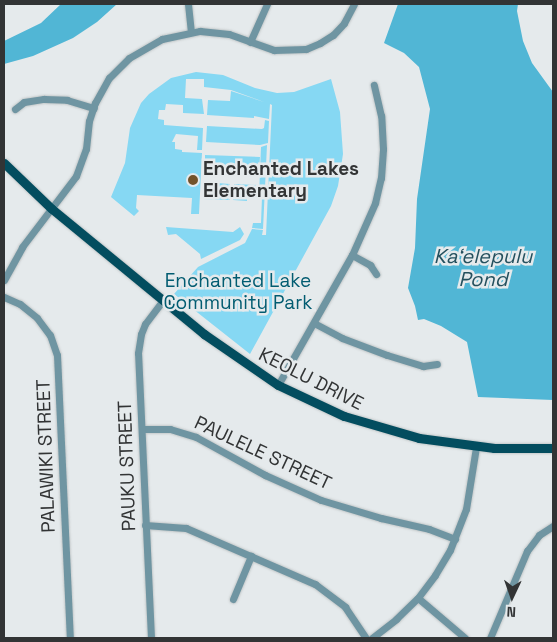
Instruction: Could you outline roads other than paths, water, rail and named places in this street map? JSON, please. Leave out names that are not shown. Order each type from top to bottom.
[{"type":"main road","name":"KEOLU DRIVE","points":[[4,163],[52,208],[163,300],[224,349],[278,385],[326,408],[381,428],[438,442],[476,447],[553,448]]},
{"type":"street","points":[[188,4],[191,32]]},
{"type":"street","points":[[250,42],[267,4]]},
{"type":"street","points":[[4,280],[22,247],[70,185],[80,167],[94,108],[109,78],[137,52],[162,38],[191,32],[220,32],[282,51],[313,47],[339,29],[354,4]]},
{"type":"street","points":[[278,385],[352,255],[375,203],[382,170],[383,134],[379,102],[374,85]]},
{"type":"street","points":[[16,109],[24,102],[44,99],[67,100],[94,108]]},
{"type":"street","points":[[352,255],[370,265],[376,274]]},
{"type":"street","name":"PALAWIKI STREET","points":[[4,297],[20,304],[37,318],[50,335],[57,356],[70,638]]},
{"type":"street","name":"PAUKU STREET","points":[[151,638],[139,343],[144,324],[163,300]]},
{"type":"street","points":[[314,323],[342,338],[387,355],[423,366],[437,364]]},
{"type":"street","name":"PAULELE STREET","points":[[142,429],[170,429],[196,436],[264,475],[304,492],[348,509],[420,526],[455,539]]},
{"type":"street","points":[[372,638],[396,620],[418,598],[439,569],[455,539],[470,495],[476,447]]},
{"type":"street","points":[[146,525],[186,528],[307,580],[328,593],[345,607],[366,638]]},
{"type":"street","points":[[490,638],[527,551],[539,535],[553,526]]},
{"type":"street","points":[[233,599],[251,556]]},
{"type":"street","points":[[418,598],[464,638]]},
{"type":"water","points":[[61,4],[117,4],[97,22],[73,38],[33,56],[4,64],[4,41],[41,23]]},
{"type":"water","name":"Kaʻelepulu Pond","points":[[398,4],[518,4],[517,11],[523,41],[532,63],[553,92],[553,400],[478,397],[467,342],[441,326],[424,319],[418,320],[408,288],[415,248],[417,199],[430,109],[419,67],[404,53],[384,43]]},
{"type":"place","name":"Enchanted Lakes Elementary","points":[[193,180]]},
{"type":"park label","name":"Enchanted Lake Community Park","points":[[238,292]]}]
